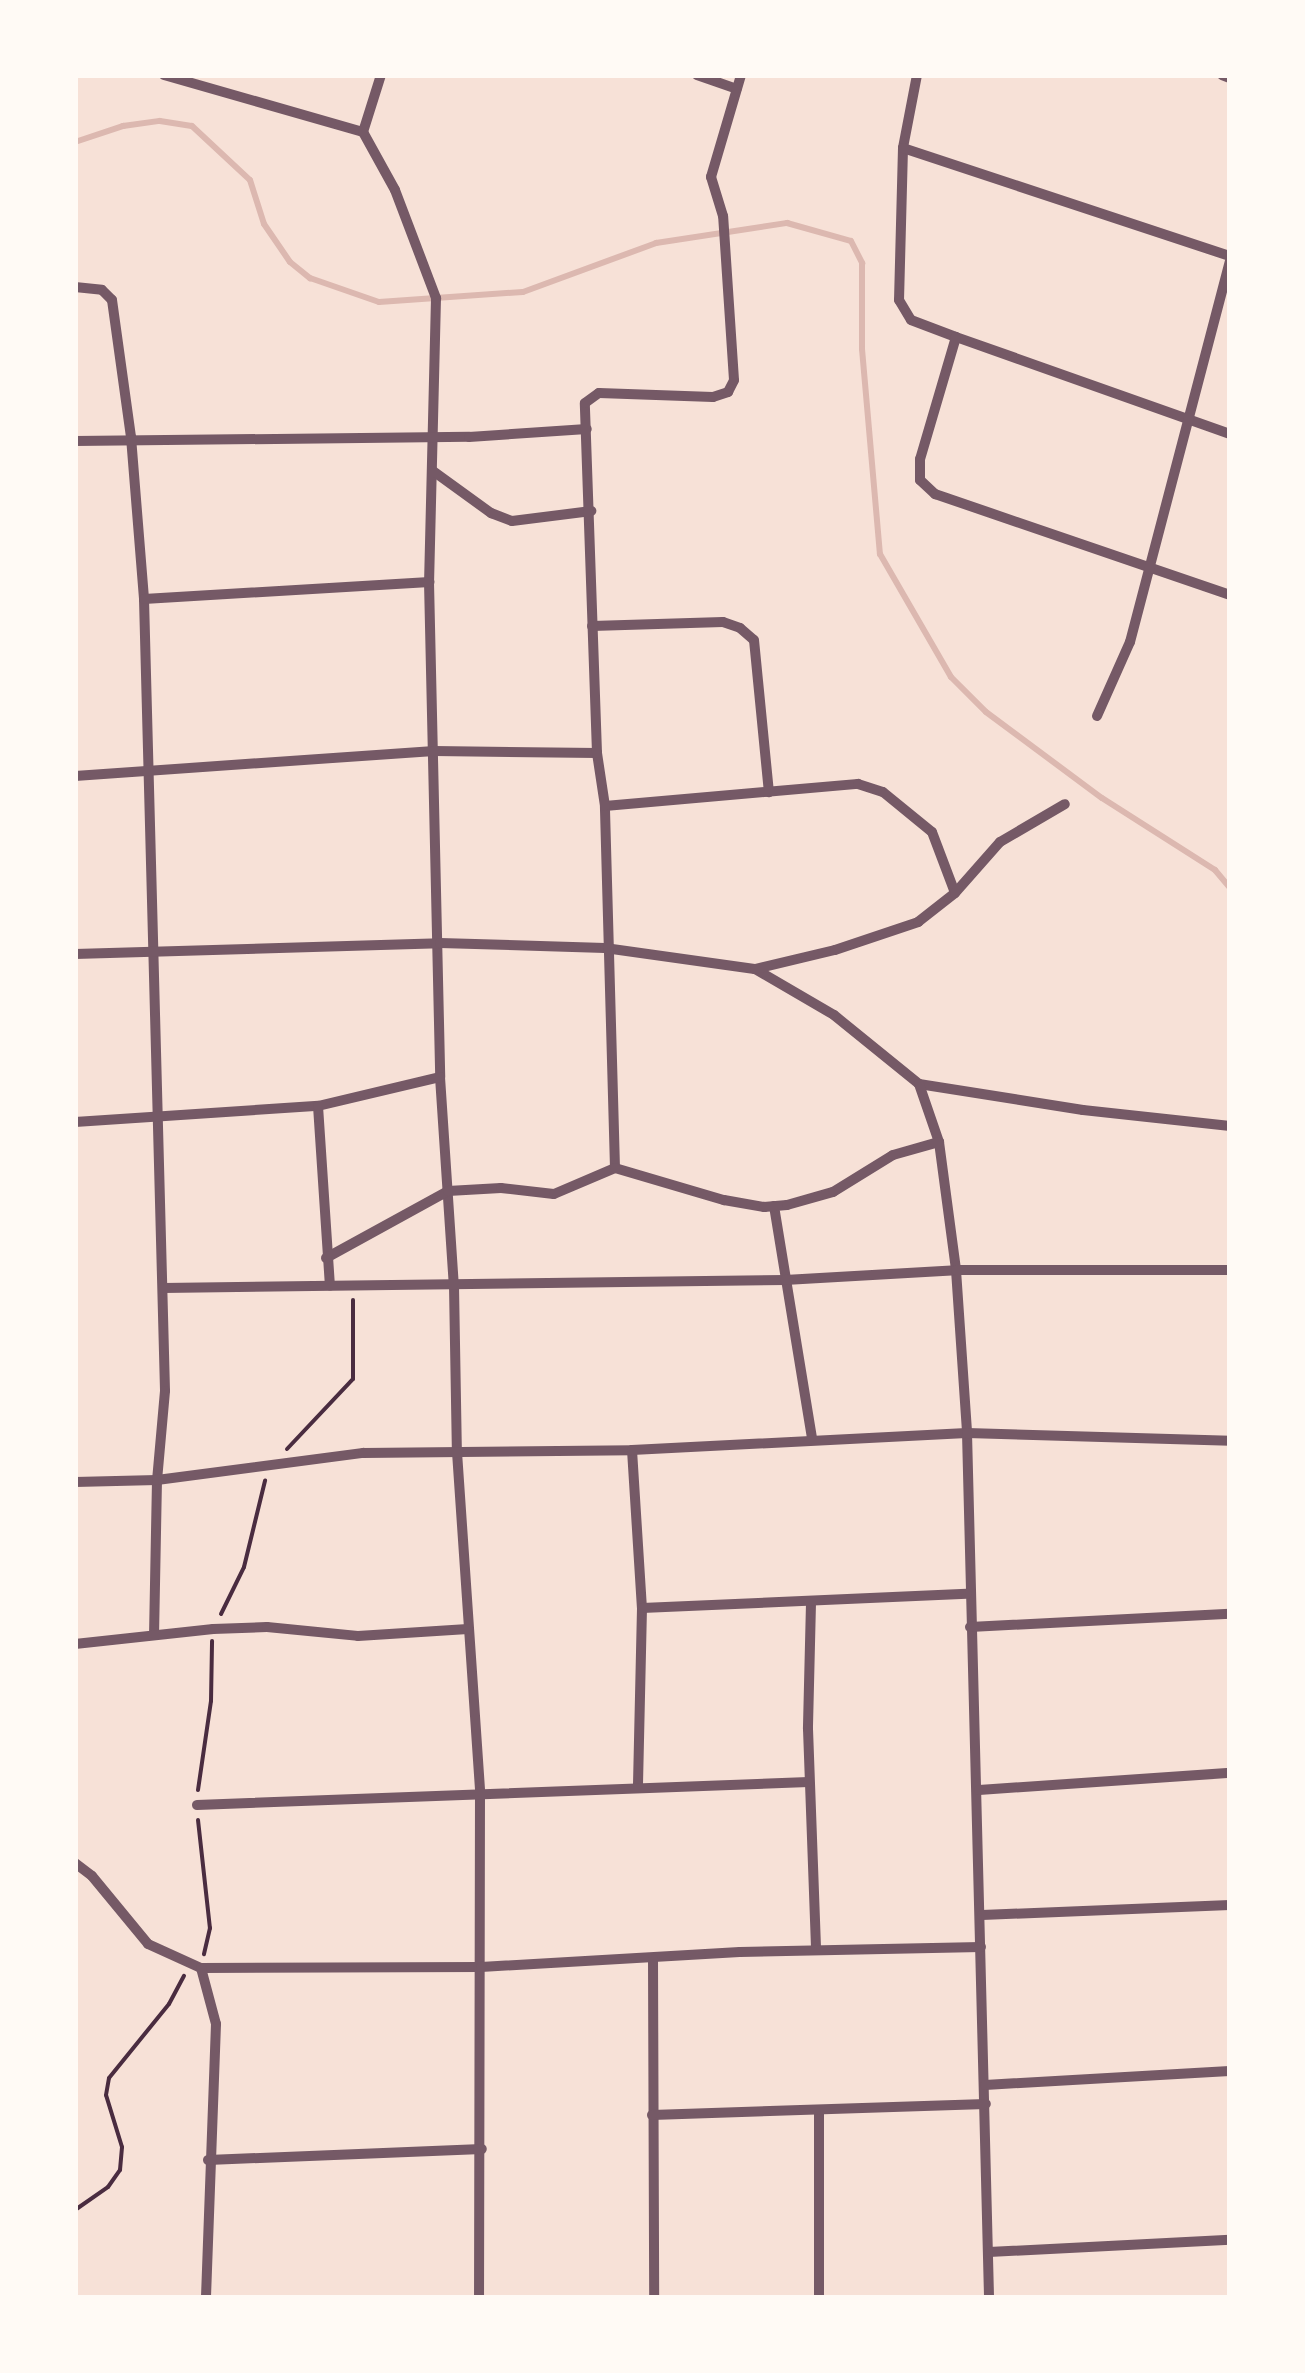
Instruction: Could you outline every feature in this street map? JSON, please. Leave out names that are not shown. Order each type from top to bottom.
[{"type":"street","points":[[164,75],[364,132],[396,190],[436,298],[430,435],[430,582],[440,1077],[454,1286],[457,1452],[480,1792],[480,2298]]},
{"type":"street","points":[[364,132],[381,75]]},
{"type":"street","points":[[697,75],[737,88]]},
{"type":"street","points":[[615,1168],[605,806],[597,753],[585,403],[599,393],[713,396],[728,392],[734,380],[723,216],[710,177],[741,75]]},
{"type":"street","points":[[916,75],[904,148],[899,300],[911,320],[1230,434]]},
{"type":"street","points":[[1222,75],[1230,78]]},
{"type":"street","points":[[904,148],[1230,259],[1130,642],[1097,716]]},
{"type":"street","points":[[75,288],[102,290],[112,300],[131,437],[144,599],[152,770],[165,1391],[157,1480],[154,1632]]},
{"type":"street","points":[[956,337],[920,458],[920,480],[935,494],[1230,594]]},
{"type":"street","points":[[75,440],[469,437],[588,429]]},
{"type":"street","points":[[433,471],[490,513],[512,520],[591,511]]},
{"type":"street","points":[[144,599],[430,582]]},
{"type":"street","points":[[592,626],[723,622],[740,628],[754,640],[768,792]]},
{"type":"street","points":[[75,776],[434,751],[597,753]]},
{"type":"street","points":[[605,806],[858,784],[883,792],[932,832],[955,893]]},
{"type":"street","points":[[75,954],[440,944],[606,948],[755,968],[888,935],[918,922],[955,893],[1000,842],[1065,804]]},
{"type":"street","points":[[755,968],[834,1015],[919,1084],[1083,1110],[1230,1126]]},
{"type":"street","points":[[75,1122],[318,1106],[440,1077]]},
{"type":"street","points":[[919,1084],[939,1142],[956,1270],[966,1433],[968,1594],[979,1790],[989,2298]]},
{"type":"street","points":[[318,1106],[330,1286]]},
{"type":"street","points":[[326,1258],[448,1190],[500,1188],[554,1194],[615,1168],[724,1200],[774,1206],[832,1192],[875,1163],[939,1142]]},
{"type":"street","points":[[774,1206],[812,1439]]},
{"type":"street","points":[[164,1288],[784,1280],[956,1270],[1230,1270]]},
{"type":"street","points":[[75,1482],[157,1480],[363,1452],[632,1450],[966,1433],[1230,1441]]},
{"type":"street","points":[[632,1450],[642,1608],[638,1788]]},
{"type":"street","points":[[642,1608],[811,1604],[968,1594]]},
{"type":"street","points":[[811,1604],[810,1782],[816,1949]]},
{"type":"street","points":[[970,1627],[1230,1614]]},
{"type":"street","points":[[75,1644],[154,1632],[213,1629],[267,1628],[358,1636],[468,1629]]},
{"type":"street","points":[[979,1790],[1230,1772]]},
{"type":"street","points":[[197,1805],[810,1782]]},
{"type":"street","points":[[75,1863],[92,1876],[148,1944],[196,1965],[481,1967],[816,1949],[981,1947]]},
{"type":"street","points":[[982,1915],[1230,1905]]},
{"type":"street","points":[[653,1959],[654,2298]]},
{"type":"street","points":[[196,1965],[216,2024],[208,2160],[206,2298]]},
{"type":"street","points":[[986,2084],[1230,2070]]},
{"type":"street","points":[[652,2115],[986,2104]]},
{"type":"street","points":[[819,2110],[819,2298]]},
{"type":"street","points":[[208,2160],[482,2148]]},
{"type":"street","points":[[989,2252],[1230,2240]]},
{"type":"path","points":[[75,2210],[108,2187],[120,2170],[122,2147],[106,2095],[109,2078],[196,1965],[210,1928],[197,1805],[211,1701],[213,1629],[244,1567],[258,1498],[274,1462],[353,1379],[353,1285]]},
{"type":"waterway","points":[[75,142],[123,126],[160,121],[192,126],[250,180],[264,224],[290,262],[310,278],[379,302],[523,292],[656,243],[787,223],[851,241],[862,263],[862,349],[880,554],[951,677],[986,712],[1102,798],[1215,870],[1230,888]]}]
